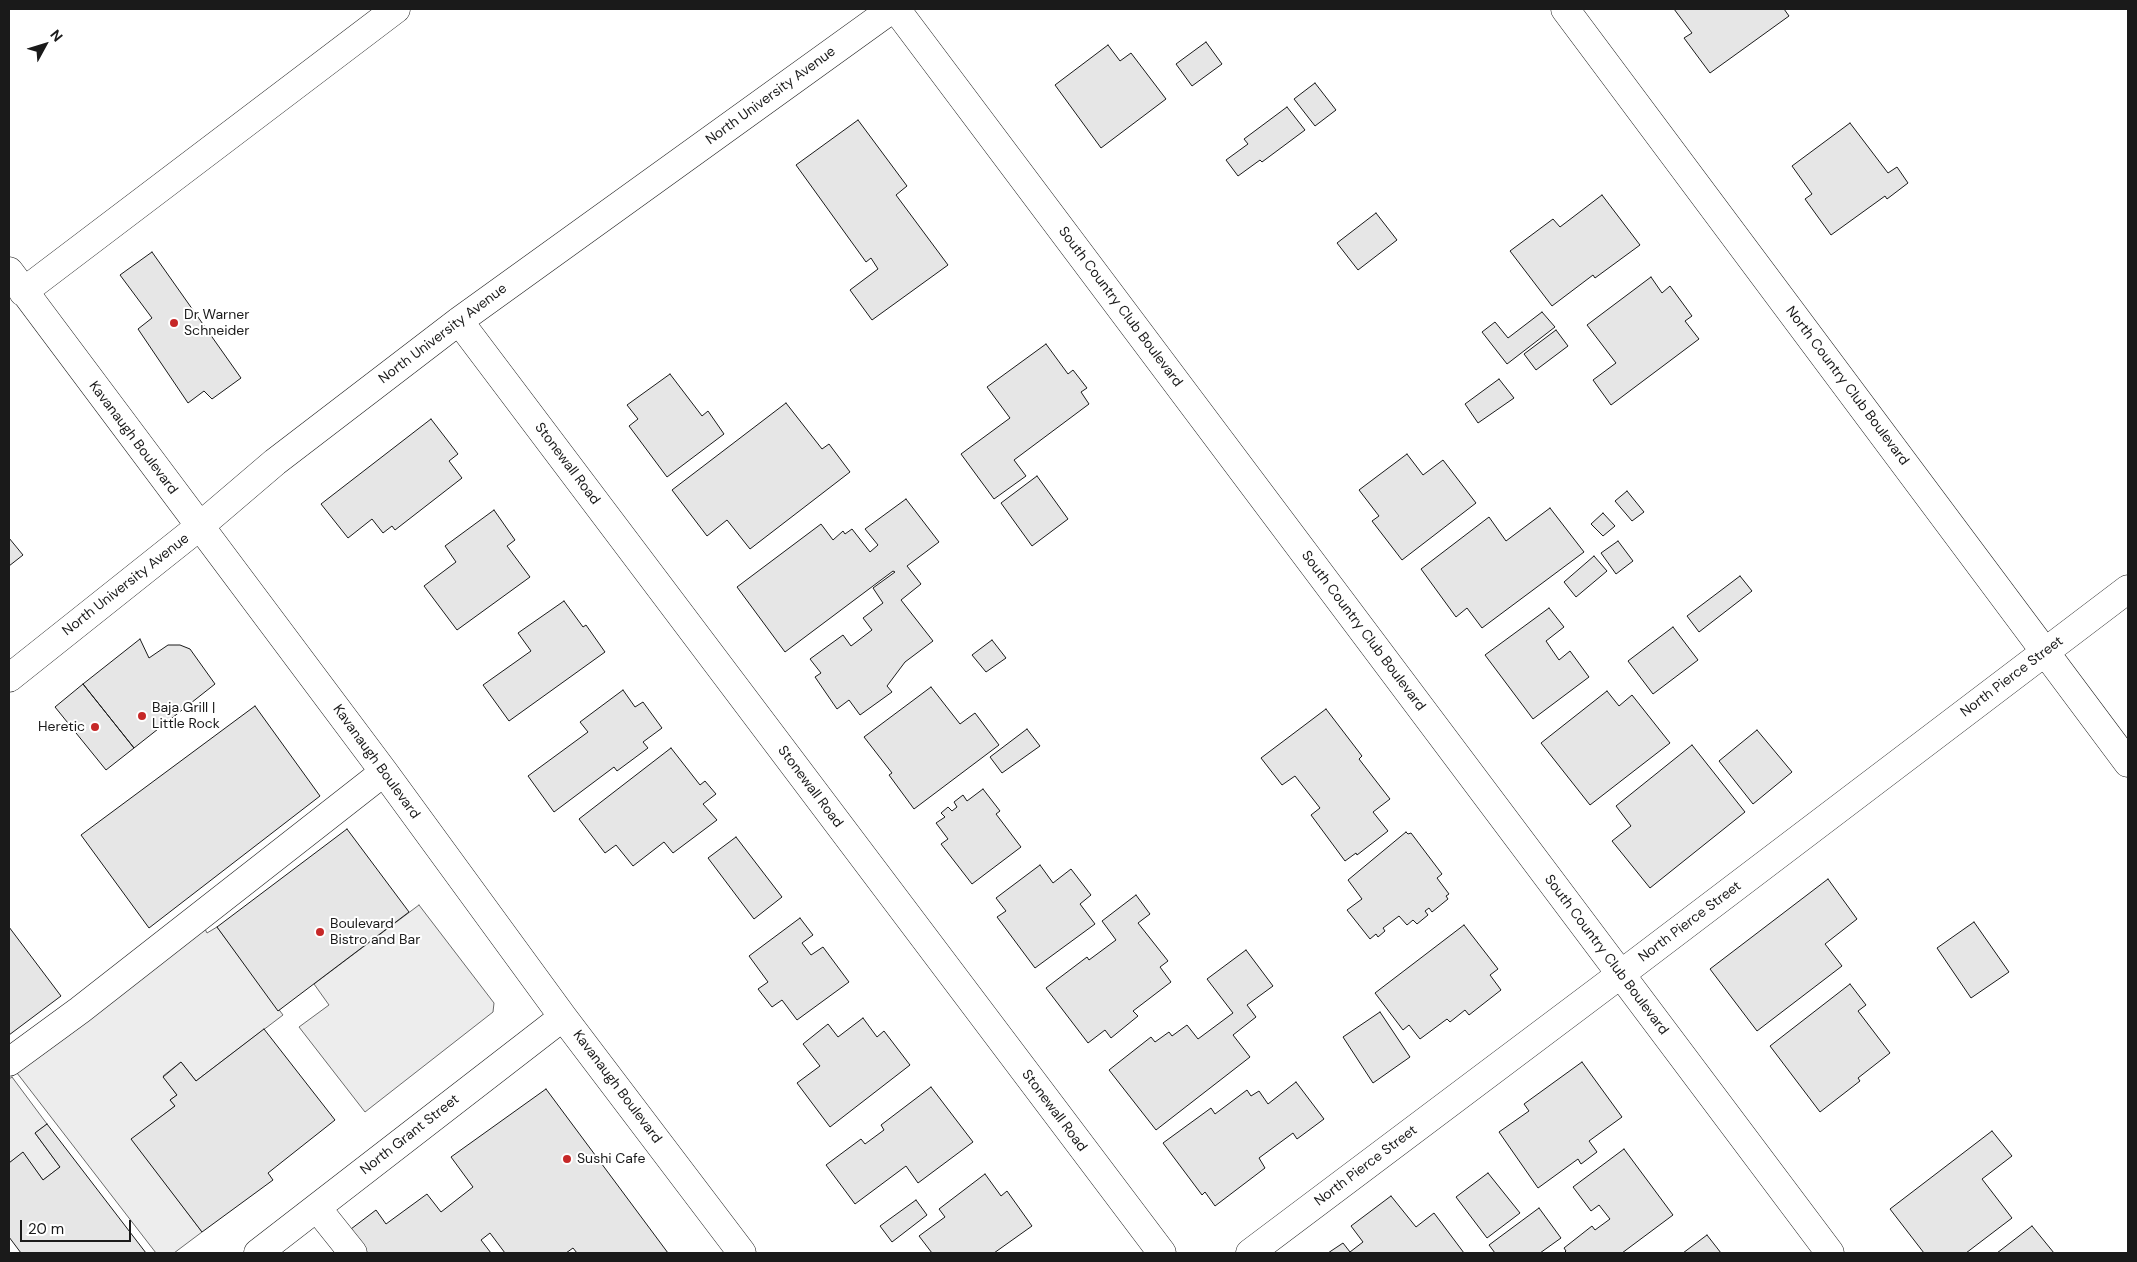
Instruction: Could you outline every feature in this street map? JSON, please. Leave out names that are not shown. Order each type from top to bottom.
[{"type":"street","points":[[16,281],[396,9]]},
{"type":"street","name":"North University Avenue","points":[[9,678],[200,526],[275,462],[459,321],[894,9]]},
{"type":"street","name":"South Country Club Boulevard","points":[[894,9],[1830,1253]]},
{"type":"street","name":"North Country Club Boulevard","points":[[1565,9],[2128,764]]},
{"type":"street","name":"Kavanaugh Boulevard","points":[[16,281],[384,772],[563,1016],[742,1253]]},
{"type":"street","name":"Stonewall Road","points":[[459,321],[1162,1253]]},
{"type":"street","name":"North Pierce Street","points":[[1250,1253],[2128,589]]},
{"type":"street","points":[[9,1062],[80,1010],[384,772]]},
{"type":"street","name":"North Grant Street","points":[[258,1253],[563,1016]]},
{"type":"street","points":[[318,1208],[353,1253]]},
{"type":"shaded area","points":[[419,905],[494,1003],[493,1012],[365,1112],[299,1027],[329,1005],[314,984]]},
{"type":"shaded area","points":[[217,927],[283,1015],[196,1081],[181,1062],[163,1076],[177,1095],[170,1100],[175,1106],[132,1139],[202,1232],[174,1253],[156,1253],[17,1073],[205,929],[207,933]]},
{"type":"shaded area","points":[[12,1077],[47,1124],[35,1133],[60,1167],[43,1180],[23,1153],[9,1163],[9,1079]]},
{"type":"building","points":[[1674,9],[1784,9],[1789,16],[1710,73],[1684,38],[1692,33]]},
{"type":"building","points":[[1206,42],[1222,64],[1192,86],[1176,64]]},
{"type":"building","points":[[1108,45],[1120,61],[1131,53],[1166,99],[1101,148],[1055,85]]},
{"type":"building","points":[[1315,83],[1336,110],[1315,126],[1294,99]]},
{"type":"building","points":[[1287,107],[1305,130],[1262,162],[1260,160],[1238,176],[1226,160],[1248,144],[1244,139]]},
{"type":"building","points":[[858,120],[907,186],[896,195],[948,265],[872,320],[850,290],[878,269],[871,258],[866,262],[796,165]]},
{"type":"building","points":[[1850,123],[1888,173],[1897,167],[1908,183],[1887,199],[1885,196],[1831,235],[1805,199],[1812,194],[1792,166]]},
{"type":"building","points":[[1602,195],[1640,245],[1595,278],[1593,275],[1552,306],[1510,251],[1553,219],[1560,227]]},
{"type":"building","points":[[1376,213],[1397,240],[1358,270],[1337,243]]},
{"type":"building","name":"Dr Warner Schneider","points":[[152,252],[241,378],[212,399],[204,391],[188,403],[138,329],[152,318],[120,275]]},
{"type":"building","points":[[1651,277],[1662,293],[1670,286],[1692,316],[1685,321],[1699,339],[1611,405],[1593,380],[1616,363],[1587,325]]},
{"type":"building","points":[[1542,312],[1555,327],[1507,364],[1482,332],[1495,322],[1508,338]]},
{"type":"building","points":[[1556,330],[1568,346],[1536,370],[1524,354]]},
{"type":"building","points":[[1046,344],[1068,374],[1073,370],[1087,388],[1081,392],[1089,404],[1014,460],[1026,476],[994,499],[961,454],[1010,418],[987,387]]},
{"type":"building","points":[[670,374],[702,416],[708,411],[724,434],[667,477],[629,426],[638,419],[627,405]]},
{"type":"building","points":[[1499,379],[1514,398],[1478,423],[1465,404]]},
{"type":"building","points":[[786,403],[822,449],[829,444],[850,472],[750,549],[727,520],[707,536],[672,490]]},
{"type":"building","points":[[431,419],[458,454],[449,461],[462,478],[395,530],[392,526],[383,533],[372,519],[348,538],[321,504]]},
{"type":"building","points":[[1407,454],[1423,475],[1443,460],[1476,503],[1402,560],[1372,521],[1379,516],[1359,490]]},
{"type":"building","points":[[1037,476],[1068,519],[1032,546],[1001,503]]},
{"type":"building","points":[[1627,491],[1644,512],[1632,521],[1615,501]]},
{"type":"building","points":[[906,499],[939,542],[907,566],[921,584],[901,600],[933,641],[905,662],[887,686],[892,692],[860,715],[849,700],[837,709],[815,677],[821,673],[810,659],[843,635],[851,646],[872,630],[863,618],[883,603],[873,588],[895,572],[893,571],[785,652],[737,587],[821,524],[833,540],[843,531],[845,534],[852,529],[870,552],[878,545],[865,529]]},
{"type":"building","points":[[1550,508],[1584,552],[1482,628],[1467,608],[1456,617],[1421,569],[1489,517],[1506,541]]},
{"type":"building","points":[[494,510],[515,540],[507,546],[530,577],[457,630],[424,586],[456,562],[445,546]]},
{"type":"building","points":[[1603,513],[1615,526],[1603,536],[1591,524]]},
{"type":"building","points":[[9,538],[23,555],[9,566]]},
{"type":"building","points":[[1618,541],[1633,561],[1616,574],[1601,553]]},
{"type":"building","points":[[1594,556],[1607,571],[1576,597],[1564,582]]},
{"type":"building","points":[[1740,576],[1752,591],[1699,632],[1687,616]]},
{"type":"building","points":[[564,601],[583,627],[586,625],[605,652],[509,721],[483,685],[531,651],[518,633]]},
{"type":"building","points":[[1549,608],[1564,627],[1546,641],[1559,660],[1570,651],[1589,677],[1533,719],[1485,655]]},
{"type":"building","points":[[1673,627],[1698,660],[1653,694],[1628,661]]},
{"type":"building","name":"Baja Grill | Little Rock","points":[[140,639],[149,658],[168,645],[180,645],[190,649],[215,684],[134,748],[83,684]]},
{"type":"building","points":[[992,640],[1006,658],[986,672],[972,655]]},
{"type":"building","name":"Heretic","points":[[83,684],[134,748],[106,770],[55,707]]},
{"type":"building","points":[[931,687],[960,724],[975,713],[999,745],[914,809],[889,775],[892,773],[864,737]]},
{"type":"building","points":[[623,690],[635,707],[643,702],[662,728],[643,742],[648,748],[617,771],[614,767],[554,812],[528,776],[588,732],[580,722]]},
{"type":"building","points":[[1607,691],[1619,706],[1632,695],[1670,743],[1590,805],[1541,743]]},
{"type":"building","points":[[255,706],[320,796],[149,928],[81,835]]},
{"type":"building","points":[[1326,709],[1362,756],[1359,759],[1390,799],[1373,812],[1388,831],[1357,855],[1356,853],[1345,861],[1311,815],[1320,808],[1295,776],[1282,785],[1261,758]]},
{"type":"building","points":[[1027,729],[1040,746],[1002,773],[990,757]]},
{"type":"building","points":[[1757,730],[1792,772],[1753,804],[1719,761]]},
{"type":"building","points":[[1692,745],[1745,812],[1650,888],[1612,841],[1631,826],[1616,806]]},
{"type":"building","points":[[671,748],[700,785],[705,781],[716,794],[703,804],[717,820],[673,853],[664,842],[633,866],[616,845],[605,853],[579,819]]},
{"type":"building","points":[[983,789],[1000,811],[996,814],[1021,847],[972,884],[941,844],[948,839],[936,823],[945,817],[941,813],[948,807],[952,811],[957,807],[954,802],[963,795],[967,801]]},
{"type":"building","points":[[347,829],[409,912],[278,1011],[217,927]]},
{"type":"building","points":[[1406,832],[1408,834],[1411,833],[1442,874],[1437,878],[1449,894],[1446,896],[1448,899],[1432,912],[1429,908],[1425,911],[1428,915],[1417,924],[1413,920],[1407,925],[1399,916],[1383,928],[1385,931],[1378,937],[1376,934],[1370,939],[1347,910],[1362,899],[1348,880]]},
{"type":"building","points":[[736,837],[782,897],[754,919],[708,858]]},
{"type":"building","points":[[1040,865],[1053,883],[1071,869],[1091,895],[1080,904],[1095,924],[1035,968],[997,917],[1006,911],[996,898]]},
{"type":"building","points":[[1828,879],[1857,919],[1825,944],[1842,966],[1757,1031],[1710,969]]},
{"type":"building","points":[[1136,895],[1150,914],[1138,923],[1168,961],[1160,967],[1171,982],[1133,1011],[1138,1016],[1111,1038],[1105,1030],[1088,1043],[1046,988],[1087,957],[1089,960],[1116,940],[1102,921]]},
{"type":"building","points":[[800,918],[813,935],[802,943],[811,955],[823,947],[849,982],[797,1020],[782,1000],[772,1007],[758,989],[768,982],[749,956]]},
{"type":"building","points":[[1974,922],[2009,972],[1971,998],[1937,948]]},
{"type":"building","points":[[1464,925],[1498,969],[1490,975],[1501,990],[1469,1015],[1465,1010],[1450,1022],[1447,1019],[1420,1039],[1409,1025],[1403,1030],[1375,993]]},
{"type":"building","points":[[9,927],[61,996],[9,1035]]},
{"type":"building","points":[[1246,950],[1273,986],[1247,1005],[1256,1017],[1233,1035],[1250,1057],[1156,1130],[1109,1070],[1151,1037],[1155,1042],[1169,1032],[1172,1036],[1187,1025],[1198,1039],[1233,1013],[1207,979]]},
{"type":"building","points":[[1850,984],[1866,1005],[1858,1011],[1890,1053],[1858,1078],[1860,1081],[1820,1112],[1770,1046]]},
{"type":"building","points":[[1380,1012],[1410,1057],[1373,1083],[1343,1037]]},
{"type":"building","points":[[863,1018],[877,1037],[884,1031],[910,1065],[830,1127],[797,1083],[820,1066],[803,1044],[828,1024],[838,1037]]},
{"type":"building","points":[[264,1029],[335,1120],[268,1173],[273,1180],[202,1232],[131,1139],[175,1106],[170,1100],[177,1095],[163,1077],[181,1062],[196,1081]]},
{"type":"building","points":[[1582,1062],[1622,1117],[1589,1141],[1597,1152],[1581,1164],[1578,1159],[1538,1188],[1499,1132],[1529,1111],[1524,1104]]},
{"type":"building","points":[[1296,1082],[1324,1119],[1297,1139],[1293,1133],[1259,1158],[1265,1168],[1215,1206],[1205,1192],[1202,1195],[1163,1143],[1211,1108],[1215,1114],[1247,1090],[1251,1096],[1259,1091],[1268,1104]]},
{"type":"building","points":[[931,1087],[973,1142],[918,1183],[906,1166],[855,1204],[826,1165],[861,1139],[865,1144],[884,1130],[881,1125]]},
{"type":"building","points":[[546,1089],[668,1253],[577,1253],[573,1248],[566,1253],[505,1253],[490,1233],[481,1240],[491,1253],[364,1253],[347,1232],[376,1210],[386,1224],[427,1194],[441,1212],[473,1187],[451,1157]]},
{"type":"building","points":[[47,1124],[146,1253],[21,1253],[9,1237],[9,1163],[23,1152],[43,1180],[60,1167],[35,1133]]},
{"type":"building","points":[[1992,1131],[2012,1156],[1982,1179],[2012,1218],[1966,1253],[1924,1253],[1890,1209]]},
{"type":"building","points":[[1624,1149],[1673,1215],[1622,1253],[1564,1253],[1566,1251],[1564,1248],[1592,1226],[1595,1230],[1610,1219],[1599,1205],[1591,1211],[1573,1187]]},
{"type":"building","points":[[1488,1173],[1520,1213],[1487,1238],[1456,1197]]},
{"type":"building","points":[[985,1174],[1001,1196],[1007,1191],[1032,1226],[994,1253],[932,1253],[919,1236],[945,1217],[939,1209]]},
{"type":"building","points":[[1391,1196],[1416,1227],[1434,1213],[1464,1253],[1328,1253],[1343,1243],[1350,1252],[1363,1242],[1351,1226]]},
{"type":"building","points":[[916,1200],[927,1215],[892,1242],[880,1226]]},
{"type":"building","points":[[1539,1208],[1561,1238],[1540,1253],[1495,1253],[1489,1245]]},
{"type":"building","points":[[2032,1226],[2054,1253],[1997,1253]]},
{"type":"building","points":[[1707,1235],[1721,1253],[1683,1253]]},
{"type":"place","name":"Dr Warner Schneider","points":[[174,323]]},
{"type":"place","name":"Baja Grill | Little Rock","points":[[142,716]]},
{"type":"place","name":"Heretic","points":[[95,727]]},
{"type":"place","name":"Boulevard Bistro and Bar","points":[[320,932]]},
{"type":"place","name":"Sushi Cafe","points":[[567,1159]]}]
